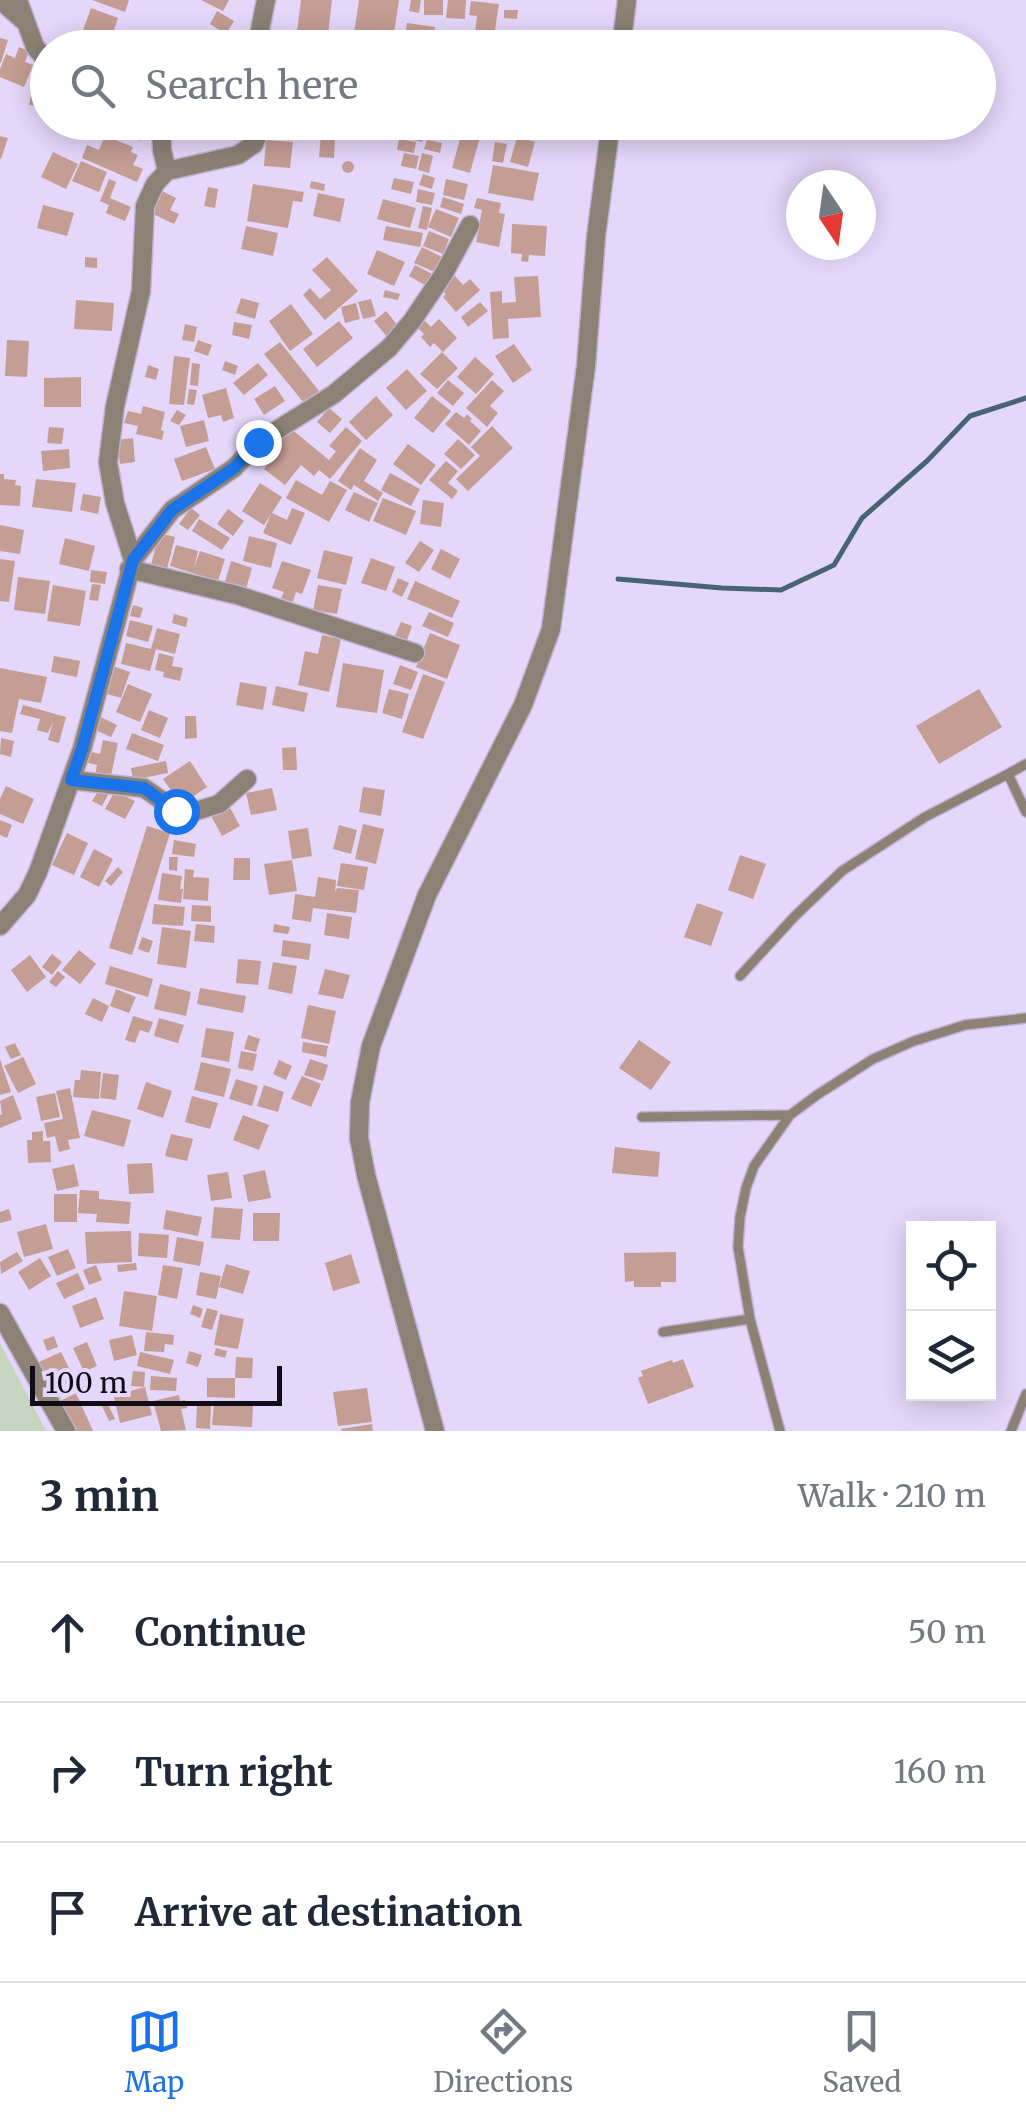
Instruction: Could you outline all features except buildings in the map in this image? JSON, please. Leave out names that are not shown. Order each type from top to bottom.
[{"type":"street","points":[[0,0],[28,25]]},
{"type":"street","points":[[18,0],[30,31]]},
{"type":"street","points":[[259,30],[266,0]]},
{"type":"street","points":[[623,30],[627,0]]},
{"type":"street","points":[[161,140],[167,171]]},
{"type":"street","points":[[131,565],[108,462],[115,406],[141,291],[145,206],[155,184],[167,171],[238,155],[256,140]]},
{"type":"street","points":[[435,1431],[366,1175],[359,1138],[360,1102],[370,1046],[427,895],[523,706],[552,630],[586,366],[609,140]]},
{"type":"street","points":[[0,926],[27,895],[38,872],[82,749],[131,565],[172,510],[234,468],[258,442],[334,394],[389,348],[443,275],[470,225]]},
{"type":"street","points":[[131,565],[414,653]]},
{"type":"street","points":[[71,780],[144,788],[186,814],[219,804],[247,779]]},
{"type":"street","points":[[0,1313],[66,1431]]},
{"type":"lane","points":[[740,976],[842,870],[925,817],[1026,764]]},
{"type":"lane","points":[[1008,774],[1026,812]]},
{"type":"lane","points":[[780,1431],[750,1319],[738,1247],[746,1188],[754,1166],[790,1115],[873,1059],[964,1025],[1026,1018]]},
{"type":"lane","points":[[642,1117],[790,1115]]},
{"type":"lane","points":[[663,1332],[750,1319]]},
{"type":"lane","points":[[1010,1431],[1026,1394]]},
{"type":"green space","points":[[0,1343],[46,1431],[0,1431]]},
{"type":"waterway","points":[[618,579],[781,590],[834,565],[862,518],[927,461],[970,416],[1026,398]]},
{"type":"route","points":[[176,811],[144,788],[71,780],[133,560],[172,510],[234,468],[258,442]]}]
